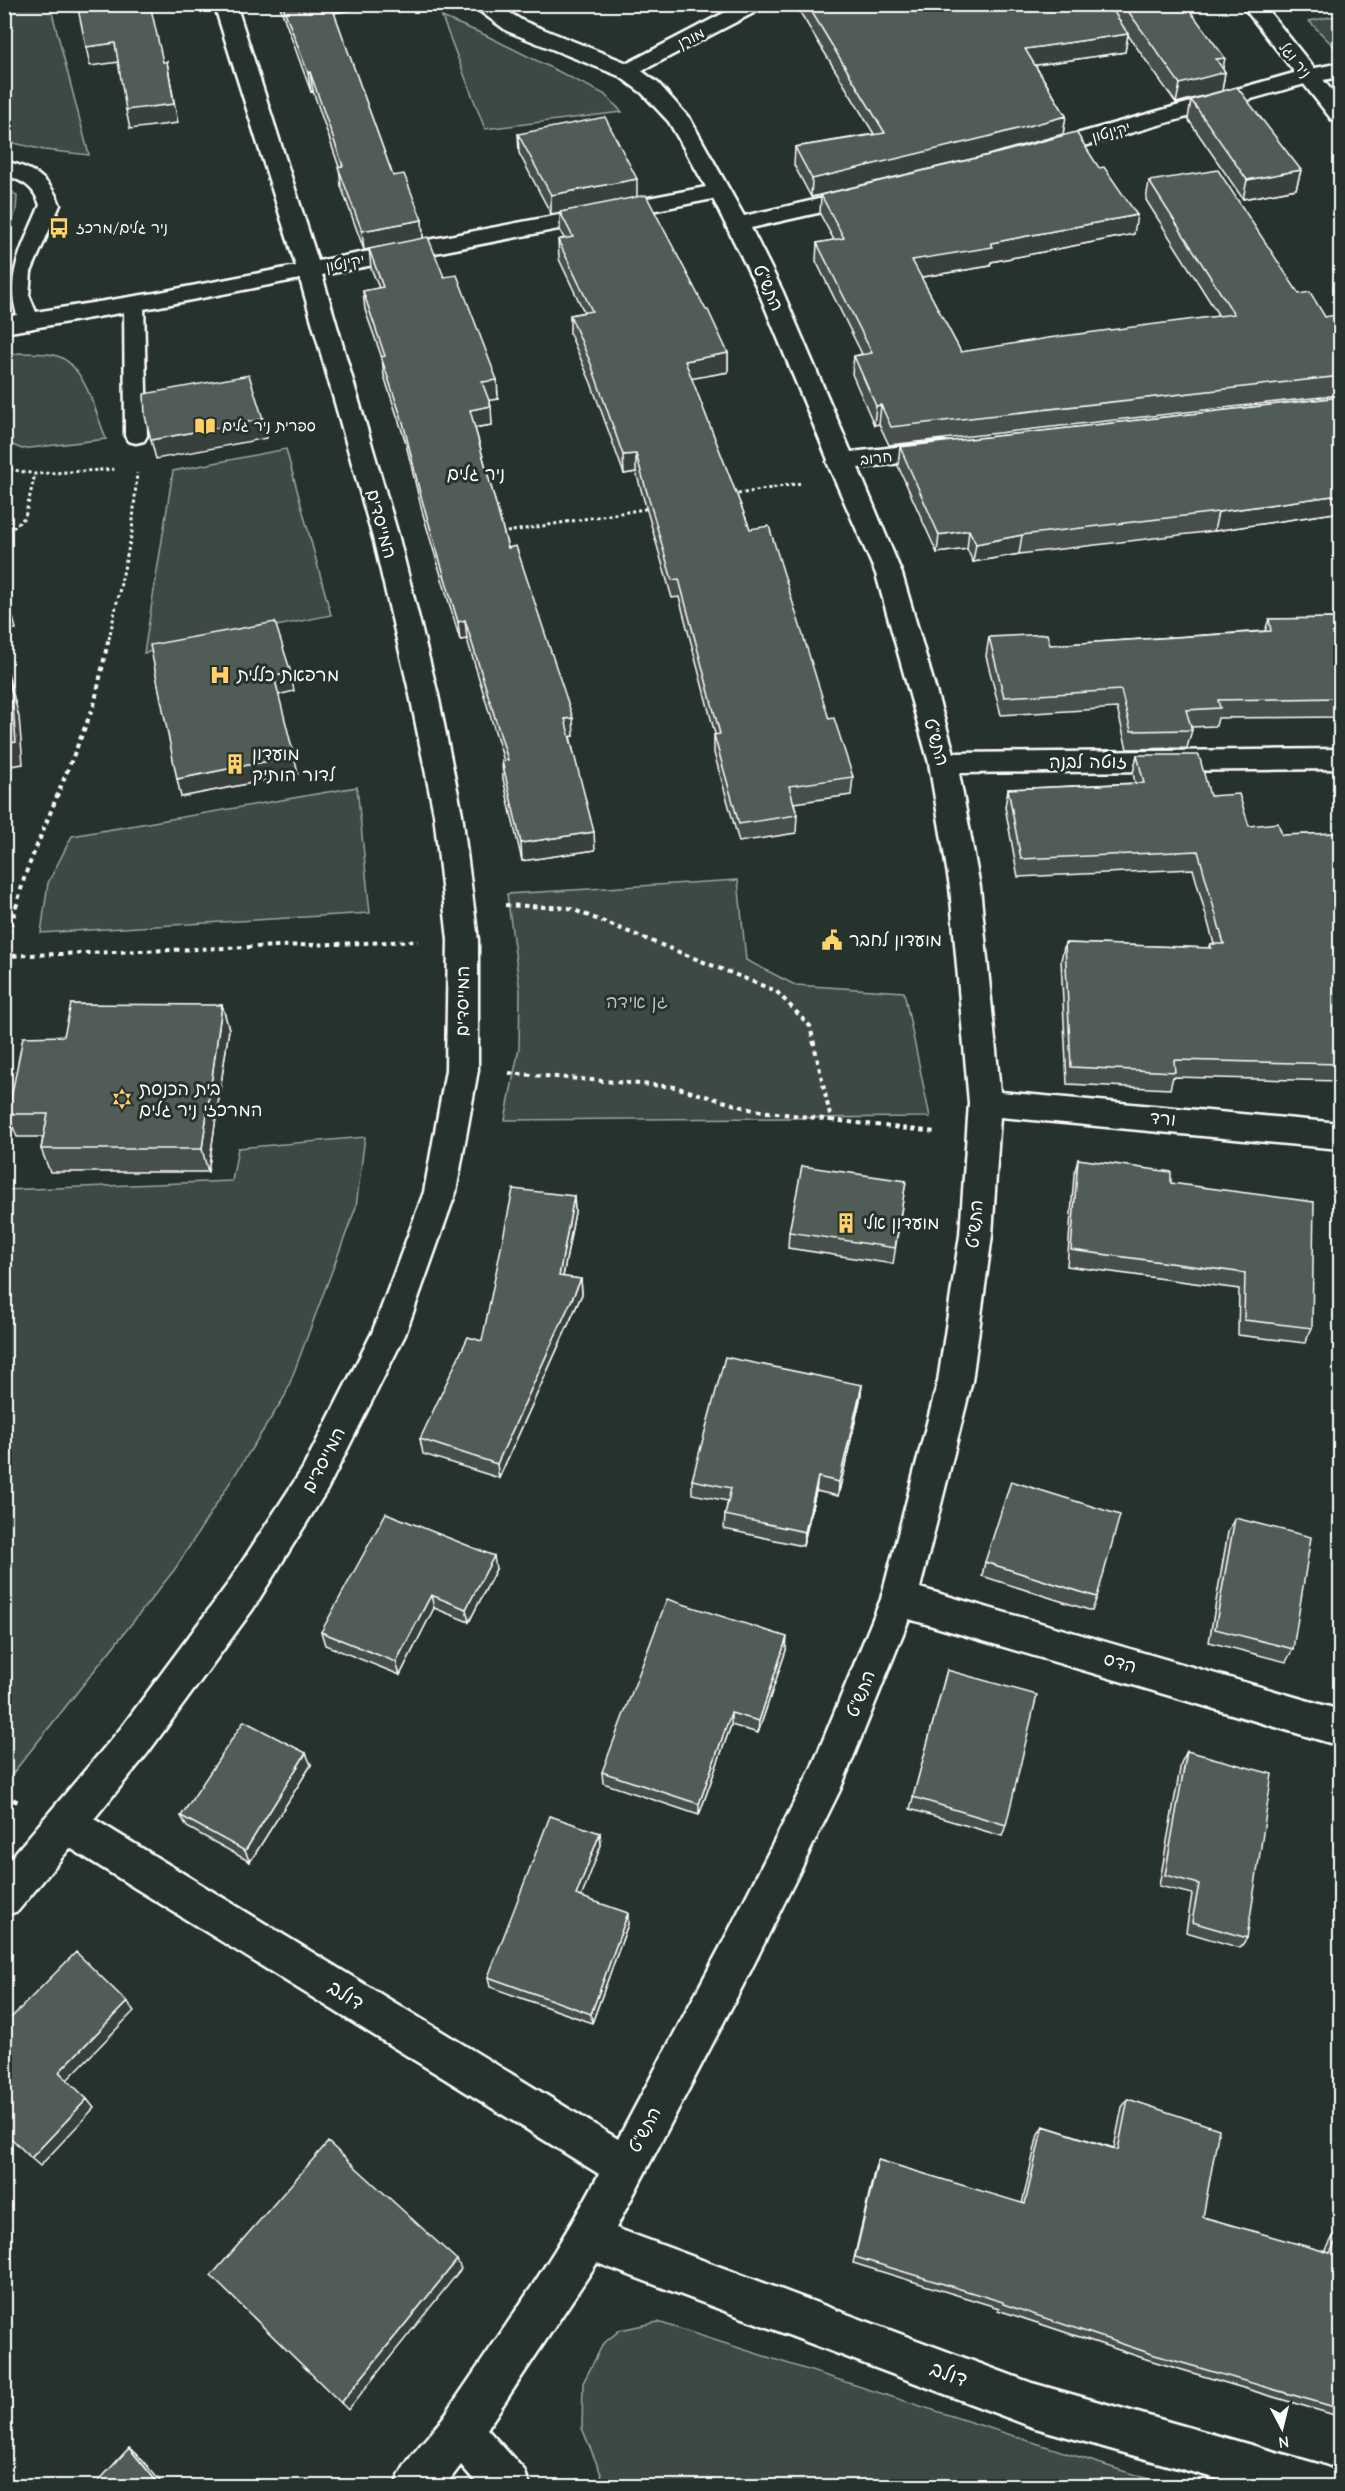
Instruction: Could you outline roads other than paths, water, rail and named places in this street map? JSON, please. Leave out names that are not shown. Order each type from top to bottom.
[{"type":"street","name":"המייסדים","points":[[4,1897],[134,1741],[240,1597],[315,1479],[388,1335],[440,1192],[462,1070],[463,940],[448,814],[424,694],[386,538],[309,270],[225,4]]},
{"type":"street","name":"התש\"ט","points":[[417,2487],[460,2431],[588,2239],[737,1956],[827,1777],[899,1599],[955,1381],[976,1235],[984,1102],[965,887],[943,763],[889,574],[843,469],[770,290],[738,224],[679,119],[650,88],[627,70],[571,50],[515,26],[480,4]]},
{"type":"street","name":"ניר וגל","points":[[1251,4],[1341,115]]},
{"type":"street","name":"יקינטון","points":[[1014,158],[1309,76],[1341,70]]},
{"type":"street","name":"יקינטון","points":[[4,325],[134,303],[720,191]]},
{"type":"street","points":[[738,224],[884,191]]},
{"type":"street","name":"חרוב","points":[[843,469],[971,447]]},
{"type":"street","name":"זוטה לבנה","points":[[943,763],[1341,759]]},
{"type":"street","name":"ורד","points":[[984,1102],[1341,1136]]},
{"type":"street","name":"הדס","points":[[899,1599],[1341,1728]]},
{"type":"street","name":"דולב","points":[[65,1823],[626,2167]]},
{"type":"street","name":"דולב","points":[[588,2239],[1032,2405],[1318,2487]]},
{"type":"street","points":[[460,2431],[508,2487]]},
{"type":"lane","name":"מורן","points":[[627,70],[756,4]]},
{"type":"lane","points":[[4,167],[29,177],[44,189],[50,205],[25,258],[18,280],[19,297],[29,322]]},
{"type":"lane","points":[[134,303],[136,436]]},
{"type":"place","name":"ניר גלים/מרכז","points":[[59,228]]},
{"type":"place","name":"ספרית ניר גלים","points":[[205,426]]},
{"type":"place","name":"מרפאת כללית","points":[[220,675]]},
{"type":"place","name":"מועדון לדור הותיק","points":[[235,764]]},
{"type":"place","name":"מועדון לחבר","points":[[832,940]]},
{"type":"place","name":"בית הכנסת המרכזי ניר גלים","points":[[122,1099]]},
{"type":"place","name":"מועדון אלי","points":[[846,1223]]},
{"type":"district","name":"ניר גלים","points":[[476,474]]},
{"type":"park label","name":"גן אידה","points":[[637,1002]]}]
